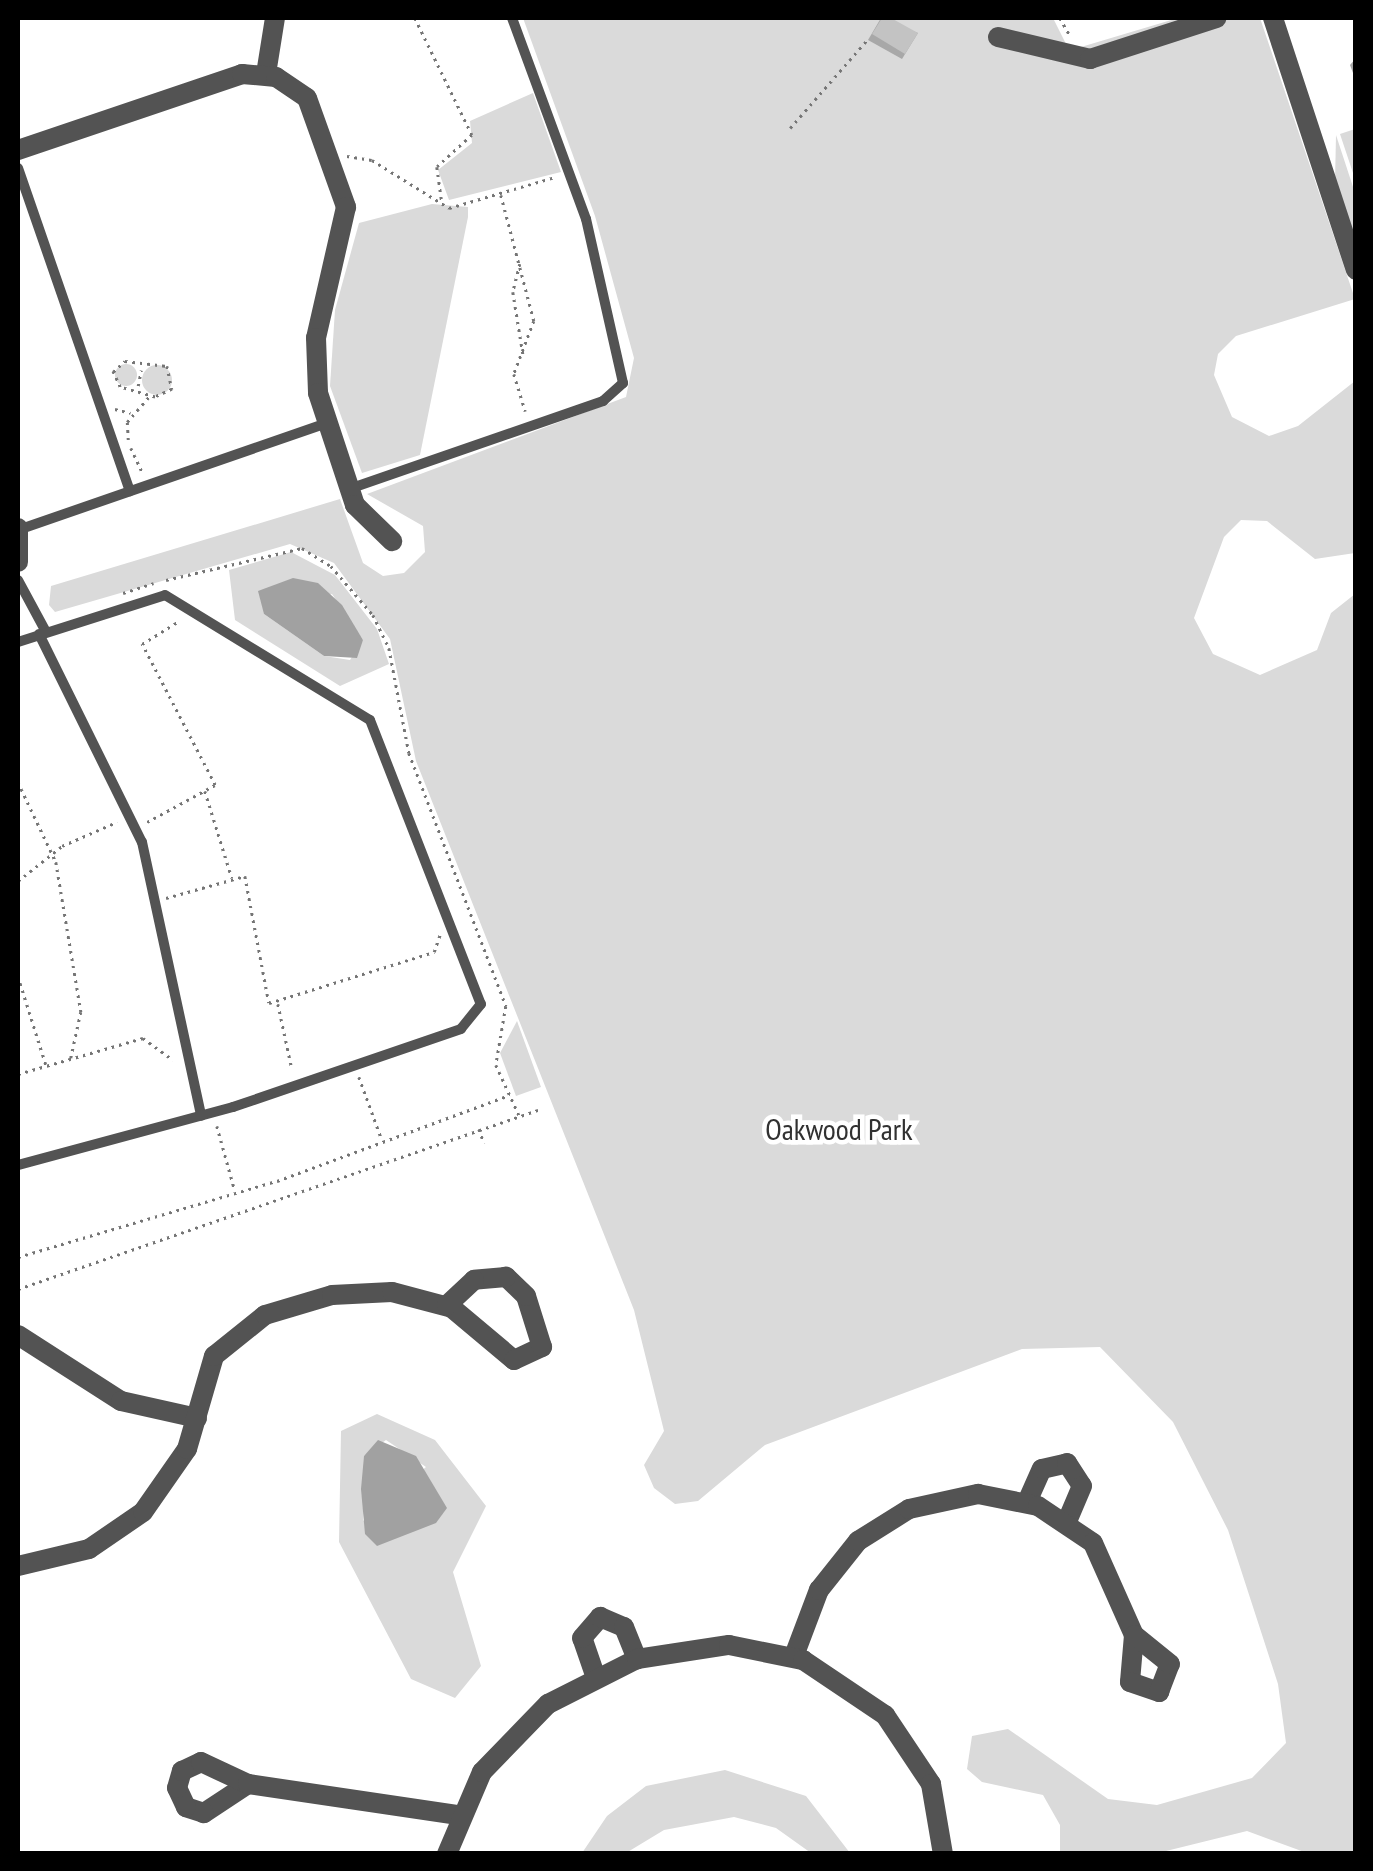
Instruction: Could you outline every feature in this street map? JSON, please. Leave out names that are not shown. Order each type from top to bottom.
[{"type":"street","points":[[266,74],[274,18]]},
{"type":"street","points":[[998,37],[1090,59],[1216,18]]},
{"type":"street","points":[[1273,18],[1356,270]]},
{"type":"street","points":[[18,150],[230,77],[266,74],[311,102],[335,156],[346,223],[315,353],[327,423],[363,517],[392,541]]},
{"type":"street","points":[[18,529],[18,562]]},
{"type":"street","points":[[18,1566],[81,1552],[127,1526],[180,1464],[214,1356],[266,1315],[364,1292],[447,1305],[514,1360],[542,1347],[526,1296],[506,1277],[474,1280],[447,1305]]},
{"type":"street","points":[[18,1335],[130,1404],[197,1418]]},
{"type":"street","points":[[1027,1502],[1042,1469],[1067,1463],[1082,1486],[1067,1521]]},
{"type":"street","points":[[794,1656],[826,1579],[880,1524],[962,1496],[1027,1502],[1067,1521],[1100,1555],[1134,1636]]},
{"type":"street","points":[[595,1675],[582,1638],[600,1617],[624,1626],[636,1659]]},
{"type":"street","points":[[446,1854],[457,1815],[515,1732],[595,1675],[636,1659],[728,1646],[794,1656],[855,1688],[911,1746],[936,1798],[942,1854]]},
{"type":"street","points":[[248,1784],[457,1815]]},
{"type":"lane","points":[[350,489],[608,400],[625,378],[570,171],[512,18]]},
{"type":"lane","points":[[18,168],[130,492]]},
{"type":"lane","points":[[18,529],[327,423]]},
{"type":"lane","points":[[18,580],[132,815],[155,901],[184,1058],[201,1116]]},
{"type":"lane","points":[[18,642],[156,594],[194,610],[374,723],[480,998],[476,1019],[354,1066],[201,1116],[18,1166]]},
{"type":"path","points":[[415,18],[472,136],[437,167],[443,207]]},
{"type":"path","points":[[1060,18],[1073,41]]},
{"type":"path","points":[[790,128],[876,34]]},
{"type":"path","points":[[335,156],[372,160],[443,207],[501,195],[570,171]]},
{"type":"path","points":[[501,195],[534,321],[514,378],[530,426]]},
{"type":"path","points":[[520,264],[512,292],[523,356]]},
{"type":"path","points":[[125,361],[141,368],[161,364],[174,377],[165,396],[149,396],[138,386],[120,387],[113,372],[125,361]]},
{"type":"path","points":[[138,386],[141,368]]},
{"type":"path","points":[[147,486],[126,425],[149,396]]},
{"type":"path","points":[[106,598],[297,548],[319,555],[354,590],[387,641],[410,753],[506,1006],[496,1065],[519,1116]]},
{"type":"path","points":[[136,828],[216,785],[142,644],[194,610]]},
{"type":"path","points":[[18,782],[53,851],[81,1012],[71,1058]]},
{"type":"path","points":[[204,791],[232,880]]},
{"type":"path","points":[[18,881],[53,851],[132,815]]},
{"type":"path","points":[[155,901],[245,876],[270,1003],[434,952],[451,922]]},
{"type":"path","points":[[18,976],[46,1066]]},
{"type":"path","points":[[277,1001],[296,1085]]},
{"type":"path","points":[[18,1074],[146,1038],[166,1060],[184,1058]]},
{"type":"path","points":[[354,1066],[382,1142]]},
{"type":"path","points":[[18,1256],[235,1192],[512,1094]]},
{"type":"path","points":[[18,1288],[271,1208],[479,1128],[538,1110]]},
{"type":"path","points":[[214,1112],[235,1192]]},
{"type":"path","points":[[479,1128],[484,1143]]},
{"type":"green space","name":"Oakwood Park","points":[[523,18],[1053,18],[1067,46],[1081,47],[1178,18],[1260,18],[1355,299],[1236,336],[1218,354],[1214,375],[1232,417],[1269,436],[1298,426],[1355,381],[1355,553],[1315,559],[1267,521],[1241,520],[1224,537],[1194,618],[1213,654],[1260,675],[1317,650],[1331,613],[1355,594],[1355,1853],[1307,1853],[1247,1831],[1158,1853],[1060,1853],[1060,1825],[1043,1795],[982,1782],[967,1769],[972,1736],[1008,1729],[1108,1799],[1157,1805],[1252,1778],[1286,1743],[1278,1684],[1228,1530],[1173,1422],[1100,1347],[1022,1349],[765,1445],[698,1501],[675,1504],[654,1488],[644,1465],[664,1431],[634,1310],[416,761],[390,639],[334,563],[290,544],[55,612],[49,605],[51,586],[340,499],[363,563],[383,576],[404,573],[425,552],[423,526],[367,494],[626,397],[634,358],[595,216]]},
{"type":"green space","points":[[533,93],[561,172],[449,200],[438,170],[472,143],[470,121]]},
{"type":"green space","points":[[1356,129],[1355,179],[1340,134]]},
{"type":"green space","points":[[1336,135],[1355,193],[1355,243],[1335,182]]},
{"type":"green space","points":[[432,204],[468,207],[468,217],[420,455],[362,473],[330,386],[335,310],[359,223]]},
{"type":"green space","points":[[126,364],[134,367],[134,383],[126,386],[118,383],[115,375],[118,367]]},
{"type":"green space","points":[[157,365],[168,369],[172,380],[168,391],[157,395],[146,391],[142,380],[146,369]]},
{"type":"green space","points":[[291,552],[335,575],[377,629],[389,664],[340,686],[235,620],[229,570]],"holes":[[[332,594],[363,640],[350,660],[324,656],[264,614]]]},
{"type":"green space","points":[[517,1021],[541,1087],[516,1096],[500,1053]]},
{"type":"green space","points":[[377,1414],[435,1440],[486,1506],[453,1572],[481,1666],[455,1698],[411,1679],[339,1542],[341,1431]],"holes":[[[386,1440],[426,1467],[363,1521],[364,1456]]]},
{"type":"green space","points":[[725,1770],[806,1796],[850,1853],[811,1853],[776,1828],[734,1817],[664,1830],[626,1853],[582,1853],[607,1816],[646,1786]]},
{"type":"shaded area","points":[[293,578],[318,583],[342,605],[363,640],[357,658],[324,656],[264,614],[258,591]]},
{"type":"shaded area","points":[[378,1440],[416,1456],[447,1508],[436,1523],[377,1546],[365,1534],[361,1489],[364,1456]]},
{"type":"building","points":[[882,18],[891,18],[918,33],[905,54],[872,34]]}]
